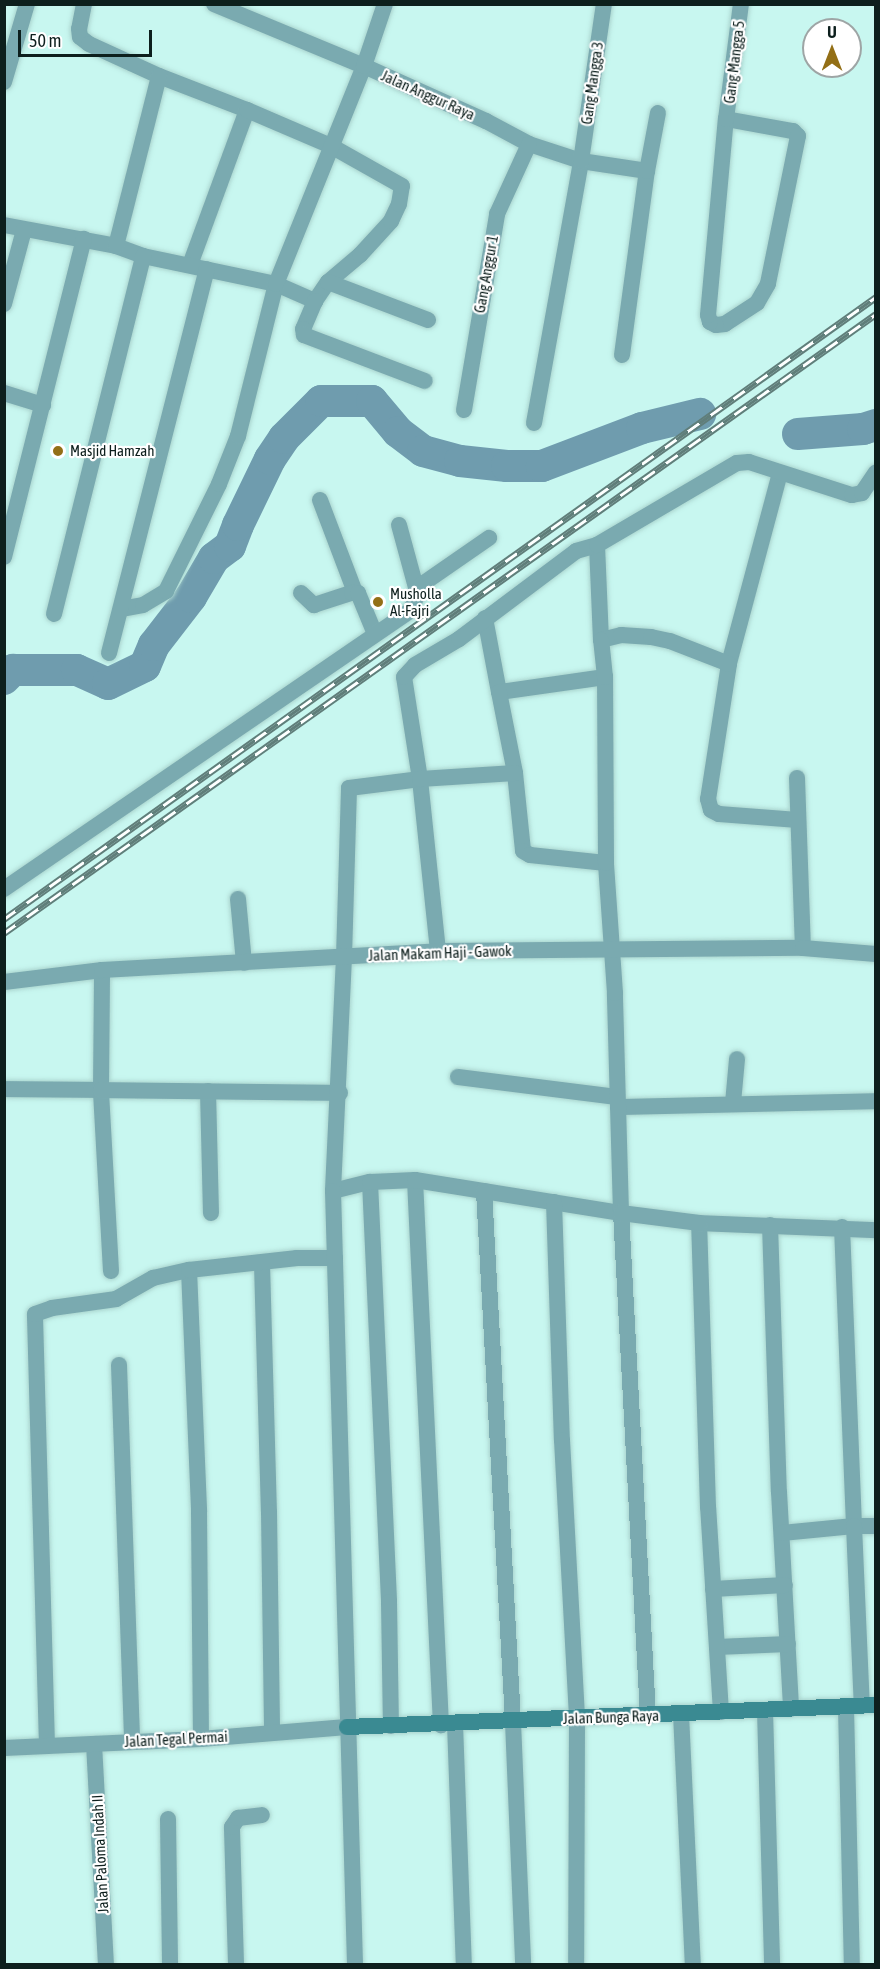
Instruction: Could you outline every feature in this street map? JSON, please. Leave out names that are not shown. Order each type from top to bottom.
[{"type":"main road","name":"Jalan Bunga Raya","points":[[347,1726],[513,1722],[861,1706]]},
{"type":"street","points":[[4,82],[27,4]]},
{"type":"street","points":[[84,4],[79,29],[80,37],[88,44],[159,76],[248,110],[331,146],[402,186],[399,204],[391,221],[360,255],[328,282],[315,301],[303,329],[304,334],[425,381]]},
{"type":"street","points":[[121,609],[142,605],[166,591],[219,484],[238,436],[276,284],[364,66],[384,4]]},
{"type":"street","name":"Gang Mangga 3","points":[[534,423],[581,160],[604,4]]},
{"type":"street","name":"Gang Mangga 5","points":[[726,119],[794,130],[798,136],[768,284],[757,303],[725,324],[716,325],[710,322],[708,315],[726,119],[741,4]]},
{"type":"street","name":"Jalan Anggur Raya","points":[[218,6],[364,66],[529,144],[581,160],[647,171]]},
{"type":"street","points":[[116,246],[159,76]]},
{"type":"street","points":[[190,265],[248,110]]},
{"type":"street","points":[[622,355],[647,171],[658,113]]},
{"type":"street","name":"Gang Anggur 1","points":[[464,410],[497,214],[529,144]]},
{"type":"street","points":[[4,225],[84,239],[116,246],[143,256],[276,284],[315,301]]},
{"type":"street","points":[[4,304],[24,230]]},
{"type":"street","points":[[4,557],[84,239]]},
{"type":"street","points":[[54,614],[143,256]]},
{"type":"street","points":[[109,653],[207,269]]},
{"type":"street","points":[[328,282],[428,320]]},
{"type":"street","points":[[4,393],[43,405]]},
{"type":"street","points":[[438,951],[420,779],[404,676],[415,665],[459,639],[576,551],[597,545],[737,463],[749,462],[858,495],[876,472]]},
{"type":"street","points":[[780,473],[729,664],[708,798],[711,810],[719,814],[798,820]]},
{"type":"street","points":[[320,500],[355,592],[358,593],[375,634]]},
{"type":"street","points":[[399,525],[418,595]]},
{"type":"street","points":[[4,889],[411,610],[421,585],[489,538]]},
{"type":"street","points":[[597,545],[605,676],[606,862],[613,948],[621,1213],[648,1716]]},
{"type":"street","points":[[302,592],[315,605],[355,592]]},
{"type":"street","points":[[485,618],[515,773],[525,853],[606,862]]},
{"type":"street","points":[[601,640],[621,635],[651,637],[670,641],[729,664]]},
{"type":"street","points":[[499,692],[605,676]]},
{"type":"street","points":[[355,1965],[333,1191],[340,1093],[349,788],[420,779],[515,773]]},
{"type":"street","points":[[797,778],[803,948]]},
{"type":"street","points":[[238,899],[244,963]]},
{"type":"street","name":"Jalan Makam Haji - Gawok","points":[[4,982],[102,970],[438,951],[803,948],[876,954]]},
{"type":"street","points":[[102,970],[101,1090],[111,1271]]},
{"type":"street","points":[[733,1103],[737,1059]]},
{"type":"street","points":[[458,1077],[617,1102],[876,1101]]},
{"type":"street","points":[[4,1089],[340,1093]]},
{"type":"street","points":[[208,1091],[211,1213]]},
{"type":"street","points":[[333,1191],[370,1182],[415,1180],[699,1223],[876,1230]]},
{"type":"street","points":[[415,1180],[464,1965]]},
{"type":"street","points":[[370,1182],[389,1602],[392,1726]]},
{"type":"street","points":[[484,1191],[513,1722],[523,1965]]},
{"type":"street","points":[[554,1202],[562,1440],[577,1719],[576,1965]]},
{"type":"street","points":[[699,1223],[713,1589],[721,1712]]},
{"type":"street","points":[[770,1225],[791,1709]]},
{"type":"street","points":[[842,1227],[861,1706],[852,1965]]},
{"type":"street","points":[[47,1746],[35,1314],[52,1308],[116,1299],[153,1278],[189,1270],[262,1264],[297,1258],[335,1258]]},
{"type":"street","points":[[262,1264],[272,1733]]},
{"type":"street","points":[[189,1270],[199,1512],[201,1739]]},
{"type":"street","points":[[119,1365],[132,1742]]},
{"type":"street","points":[[782,1533],[876,1526]]},
{"type":"street","points":[[713,1589],[785,1585]]},
{"type":"street","points":[[717,1647],[788,1644]]},
{"type":"street","points":[[765,1710],[772,1965]]},
{"type":"street","points":[[681,1714],[693,1965]]},
{"type":"street","name":"Jalan Tegal Permai","points":[[4,1748],[201,1739],[347,1726]]},
{"type":"street","name":"Jalan Paloma Indah II","points":[[94,1744],[106,1965]]},
{"type":"street","points":[[236,1965],[232,1827],[238,1818],[262,1815]]},
{"type":"street","points":[[168,1818],[170,1965]]},
{"type":"waterway","points":[[4,679],[13,670],[77,670],[108,684],[145,666],[154,645],[191,597],[214,558],[230,546],[270,459],[284,438],[321,401],[372,401],[398,432],[423,451],[460,461],[507,466],[542,466],[642,428],[700,414]]},
{"type":"waterway","points":[[798,434],[863,429],[876,425]]},
{"type":"railway","points":[[4,919],[876,297]]},
{"type":"railway","points":[[4,933],[876,314]]},
{"type":"place","name":"Masjid Hamzah","points":[[58,451]]},
{"type":"place","name":"Musholla Al-Fajri","points":[[378,602]]}]
